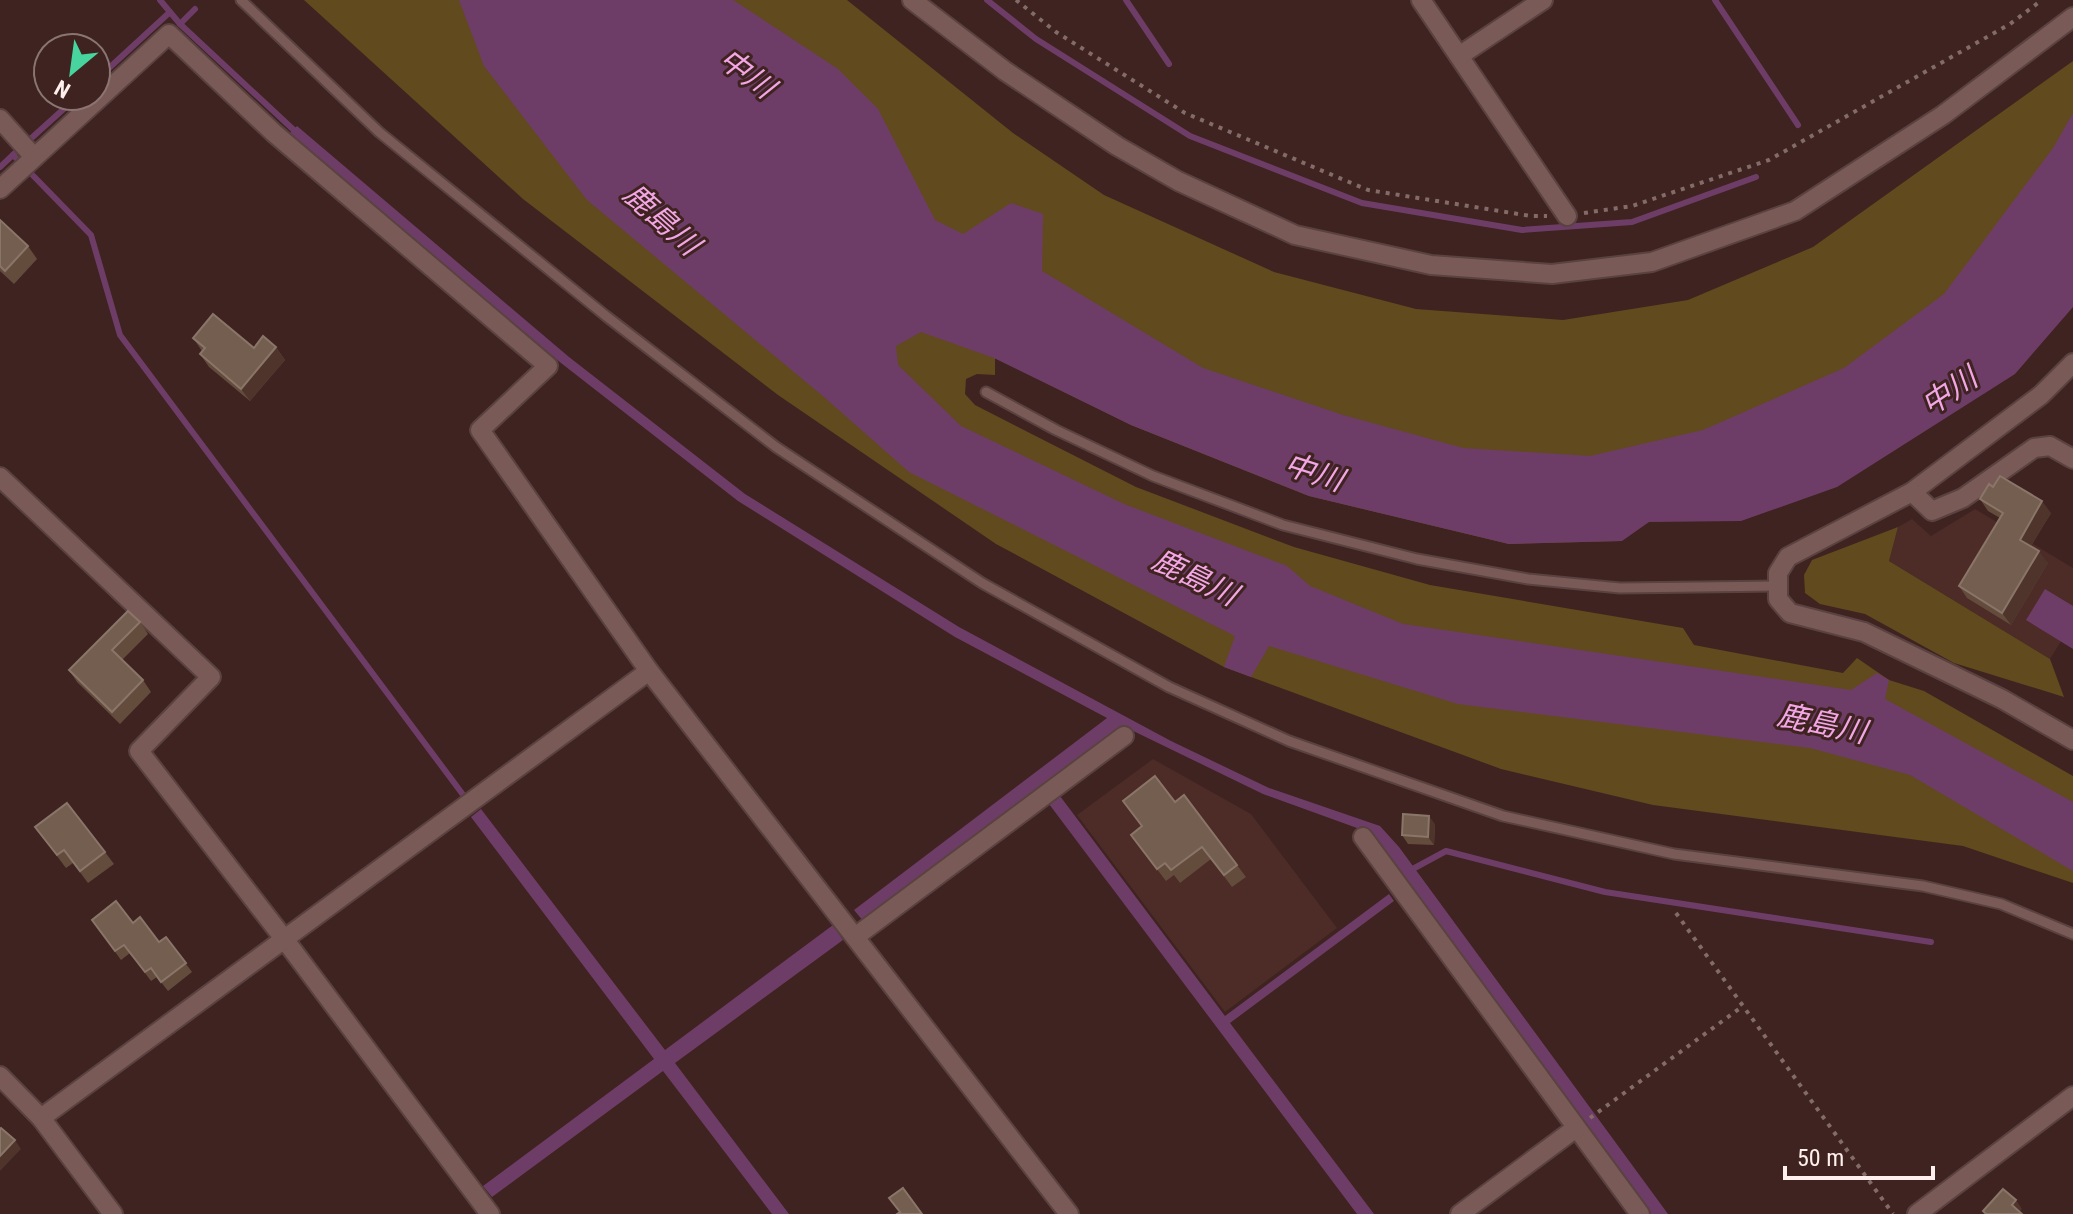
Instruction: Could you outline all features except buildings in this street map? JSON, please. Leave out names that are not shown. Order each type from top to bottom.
[{"type":"street","points":[[912,0],[1005,71],[1117,146],[1178,181],[1295,235],[1431,265],[1552,274],[1652,262],[1795,211],[1943,115],[2073,17]]},
{"type":"street","points":[[1421,0],[1567,216]]},
{"type":"street","points":[[1459,56],[1543,0]]},
{"type":"street","points":[[0,189],[16,174],[27,150],[169,34],[274,133],[548,366],[480,430],[649,671],[1069,1214]]},
{"type":"street","points":[[0,119],[27,150]]},
{"type":"street","points":[[2073,363],[2041,395],[1912,492],[1788,557],[1778,573],[1778,599],[1790,613],[1864,632],[2002,699],[2073,740]]},
{"type":"street","points":[[1912,492],[1932,511],[1963,498],[2034,448],[2050,446],[2073,459]]},
{"type":"street","points":[[0,477],[211,677],[139,751],[490,1214]]},
{"type":"street","points":[[41,1118],[649,671]]},
{"type":"street","points":[[855,937],[1124,736]]},
{"type":"street","points":[[1363,837],[1640,1214]]},
{"type":"street","points":[[0,1076],[41,1118],[113,1214]]},
{"type":"street","points":[[1917,1214],[2073,1096]]},
{"type":"street","points":[[1460,1214],[1576,1128]]},
{"type":"lane","points":[[241,0],[379,132],[606,316],[776,447],[982,583],[1169,687],[1289,741],[1503,816],[1674,854],[1923,886],[2001,904],[2073,934]]},
{"type":"lane","points":[[986,392],[1153,476],[1283,525],[1417,559],[1528,579],[1620,588],[1778,586]]},
{"type":"path","points":[[1676,913],[1893,1214]]},
{"type":"path","points":[[1599,1111],[1743,1006]]},
{"type":"shaded area","points":[[304,0],[483,0],[908,461],[1233,607],[1809,728],[2073,850],[2073,883],[1963,846],[1653,805],[1501,769],[1224,667],[996,544],[778,395],[523,199]]},
{"type":"shaded area","points":[[675,0],[847,0],[1013,133],[1104,195],[1274,272],[1416,309],[1563,320],[1688,300],[1813,247],[2073,61],[2073,252],[1934,367],[1606,497],[987,305]]},
{"type":"shaded area","points":[[839,249],[1622,541],[1509,544],[1309,496],[1131,425],[995,358],[995,375],[977,374],[966,379],[965,394],[975,405],[1136,487],[1294,547],[1430,585],[1683,628],[1694,645],[1843,673],[1857,658],[1889,680],[1924,691],[2073,776],[2073,822],[1881,718],[1411,647],[926,430]]},
{"type":"shaded area","points":[[1975,509],[2073,568],[2073,622],[2050,659],[1889,561],[1898,527],[1912,519],[1931,536]]},
{"type":"shaded area","points":[[1898,527],[1889,561],[2050,659],[2064,697],[1954,663],[1865,614],[1820,604],[1805,593],[1804,575],[1812,560]]},
{"type":"shaded area","points":[[1153,759],[1251,814],[1337,928],[1225,1012],[1077,815]]},
{"type":"water","points":[[459,0],[733,0],[838,69],[878,109],[935,220],[963,234],[1011,203],[1043,214],[1042,271],[1203,368],[1343,415],[1463,448],[1590,456],[1703,430],[1844,368],[1944,294],[2053,148],[2073,113],[2073,307],[2015,374],[1837,487],[1741,521],[1649,522],[1622,541],[1509,544],[1309,496],[1131,425],[994,358],[921,332],[896,346],[898,365],[961,426],[1124,504],[1287,566],[1310,586],[1403,624],[1851,690],[1877,673],[1889,680],[1885,699],[2073,802],[2073,871],[1910,775],[1810,748],[1458,704],[1269,646],[1251,677],[1224,667],[1235,636],[909,472],[824,397],[587,200],[484,66]]},
{"type":"water","points":[[297,126],[569,357],[745,494],[959,627],[1171,741],[1269,788],[1380,826],[1399,847],[1668,1214],[1651,1214],[1368,832],[1263,794],[1123,726],[864,922],[854,910],[1107,718],[955,637],[738,501],[561,363],[289,134]]},
{"type":"water","points":[[2045,589],[2073,606],[2073,649],[2026,620]]},
{"type":"water","points":[[1060,796],[1225,1016],[1389,894],[1394,901],[1230,1023],[1374,1214],[1357,1214],[1049,804]]},
{"type":"water","points":[[481,809],[665,1050],[833,925],[843,940],[675,1063],[789,1214],[772,1214],[663,1071],[492,1197],[483,1186],[654,1059],[471,817]]},
{"type":"waterway","points":[[160,0],[180,24],[297,133]]},
{"type":"waterway","points":[[987,0],[1036,39],[1190,136],[1362,203],[1522,230],[1632,222],[1756,177]]},
{"type":"waterway","points":[[1126,0],[1169,64]]},
{"type":"waterway","points":[[1715,0],[1798,125]]},
{"type":"waterway","points":[[180,24],[195,9]]},
{"type":"waterway","points":[[112,65],[170,12]]},
{"type":"waterway","points":[[26,143],[60,112]]},
{"type":"waterway","points":[[0,167],[15,153]]},
{"type":"waterway","points":[[13,155],[91,235],[120,335],[467,800]]},
{"type":"waterway","points":[[1409,871],[1446,851],[1605,892],[1931,942]]},
{"type":"water label","name":"中川","points":[[747,73]]},
{"type":"water label","name":"鹿島川","points":[[662,219]]},
{"type":"water label","name":"中川","points":[[1949,391]]},
{"type":"water label","name":"中川","points":[[1314,472]]},
{"type":"water label","name":"鹿島川","points":[[1195,577]]},
{"type":"water label","name":"鹿島川","points":[[1822,723]]}]
